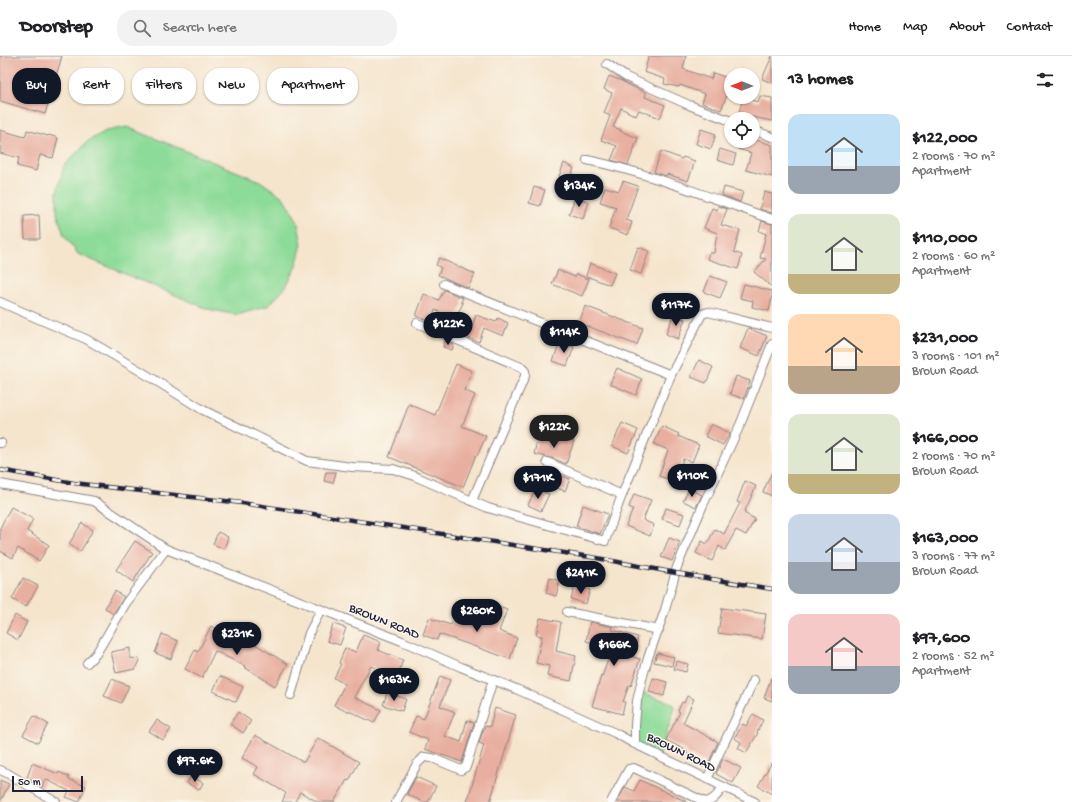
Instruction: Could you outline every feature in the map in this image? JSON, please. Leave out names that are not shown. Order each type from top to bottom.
[{"type":"street","points":[[607,64],[626,77],[689,105],[724,118]]},
{"type":"street","points":[[760,133],[772,138]]},
{"type":"street","points":[[586,160],[612,165],[676,185],[772,219]]},
{"type":"street","points":[[444,284],[671,375]]},
{"type":"street","points":[[0,302],[86,339],[203,410],[307,460],[352,467],[393,469],[412,475],[488,508],[605,541],[671,375],[702,314],[708,312],[772,328]]},
{"type":"street","points":[[417,323],[521,367],[526,371],[472,501]]},
{"type":"street","points":[[635,744],[635,726],[638,701],[648,658],[659,630],[677,567],[703,504],[740,425],[772,344]]},
{"type":"street","points":[[547,462],[622,495]]},
{"type":"street","name":"BROWN ROAD","points":[[0,484],[94,501],[166,550],[402,641],[614,733],[754,802]]},
{"type":"street","points":[[87,663],[96,654],[126,604],[166,550]]},
{"type":"street","points":[[291,695],[309,633],[321,610]]},
{"type":"street","points":[[568,612],[659,630]]},
{"type":"street","points":[[396,802],[417,764],[424,757],[432,758],[461,770],[466,767],[493,680]]},
{"type":"street","points":[[707,779],[754,680]]},
{"type":"street","points":[[611,802],[629,770],[634,768],[705,802],[710,802],[713,800],[723,787]]},
{"type":"street","points":[[0,770],[8,773],[56,802]]},
{"type":"green space","points":[[127,127],[260,181],[283,197],[297,220],[302,244],[296,266],[286,287],[268,306],[237,315],[208,309],[78,254],[64,235],[57,213],[57,192],[64,166],[88,141],[106,131]]},
{"type":"green space","points":[[640,692],[672,703],[675,706],[659,756],[635,744]]},
{"type":"building","points":[[0,56],[62,56],[58,68],[12,68],[12,104],[48,104],[45,114],[0,101]]},
{"type":"building","points":[[649,56],[686,56],[683,69],[711,79],[713,73],[724,77],[724,102],[721,110],[702,103],[705,94],[680,85],[679,87],[664,84],[665,79],[644,72]]},
{"type":"building","points":[[772,56],[772,83],[762,79]]},
{"type":"building","points":[[609,76],[646,93],[645,97],[665,105],[660,118],[639,110],[636,116],[621,108],[613,127],[638,138],[628,165],[611,160],[617,146],[601,140],[610,116],[604,113],[612,93],[604,89]]},
{"type":"building","points":[[760,96],[772,98],[772,121],[760,118],[760,112],[739,112],[741,104],[760,104]]},
{"type":"building","points":[[701,129],[716,134],[711,149],[696,144]]},
{"type":"building","points":[[0,130],[25,137],[27,130],[58,138],[53,158],[40,155],[36,171],[17,166],[19,158],[0,153]]},
{"type":"building","points":[[760,141],[772,145],[772,177],[746,170],[751,153],[738,149],[760,148]]},
{"type":"building","points":[[720,149],[736,154],[733,165],[717,160]]},
{"type":"building","points":[[661,151],[682,159],[683,157],[695,161],[688,181],[667,174],[666,176],[654,172]]},
{"type":"building","points":[[564,163],[574,168],[569,181],[559,176]]},
{"type":"building","points":[[623,181],[638,186],[626,220],[632,222],[628,235],[609,228],[616,207],[600,202],[605,187],[619,191]]},
{"type":"building","points":[[534,187],[545,190],[540,206],[529,203]]},
{"type":"building","points":[[724,187],[743,192],[740,202],[722,195]]},
{"type":"building","points":[[764,192],[772,194],[772,213],[760,209]]},
{"type":"building","points":[[575,197],[589,202],[583,219],[569,214]]},
{"type":"building","points":[[718,206],[727,209],[721,225],[740,230],[734,252],[742,255],[738,269],[707,259],[709,253],[714,253],[717,233],[704,228],[712,208],[717,210]]},
{"type":"building","points":[[39,215],[40,239],[25,239],[24,216]]},
{"type":"building","points":[[762,221],[772,224],[772,287],[754,272],[766,259],[760,258],[766,234],[759,231]]},
{"type":"building","points":[[638,247],[649,251],[641,274],[630,270]]},
{"type":"building","points":[[439,258],[475,274],[468,288],[438,275],[441,268],[436,265]]},
{"type":"building","points":[[590,263],[615,273],[610,285],[586,276]]},
{"type":"building","points":[[558,270],[575,277],[576,274],[589,279],[582,296],[552,284]]},
{"type":"building","points":[[710,276],[727,282],[720,298],[704,292]]},
{"type":"building","points":[[744,284],[772,291],[769,311],[752,307],[753,301],[740,298]]},
{"type":"building","points":[[444,290],[463,298],[461,302],[463,303],[455,319],[435,310],[430,321],[416,316],[424,294],[439,300]]},
{"type":"building","points":[[664,295],[685,303],[680,316],[659,307]]},
{"type":"building","points":[[585,306],[643,328],[637,345],[579,323]]},
{"type":"building","points":[[476,315],[496,322],[498,318],[508,323],[503,336],[484,328],[479,342],[468,338]]},
{"type":"building","points":[[673,315],[685,319],[678,339],[666,334]]},
{"type":"building","points":[[748,328],[767,336],[759,356],[740,348]]},
{"type":"building","points":[[445,341],[454,345],[452,350],[443,347]]},
{"type":"building","points":[[560,342],[574,347],[567,366],[553,361]]},
{"type":"building","points":[[699,360],[713,367],[706,383],[691,377]]},
{"type":"building","points":[[456,364],[472,371],[464,390],[475,395],[462,426],[486,436],[477,456],[476,455],[463,487],[389,457],[409,404],[435,415]]},
{"type":"building","points":[[617,368],[642,379],[636,395],[610,384]]},
{"type":"building","points":[[736,376],[750,381],[744,399],[730,394]]},
{"type":"building","points":[[622,423],[638,430],[628,453],[612,446]]},
{"type":"building","points":[[711,424],[730,433],[723,445],[705,436]]},
{"type":"building","points":[[662,426],[679,434],[678,436],[699,445],[692,462],[683,459],[675,482],[659,476],[668,450],[654,444]]},
{"type":"building","points":[[538,436],[562,441],[563,437],[574,441],[566,464],[555,459],[534,454]]},
{"type":"building","points":[[531,468],[539,470],[537,479],[528,476]]},
{"type":"building","points":[[326,472],[336,472],[333,483],[324,481]]},
{"type":"building","points":[[772,472],[772,496],[763,492]]},
{"type":"building","points":[[559,475],[570,479],[565,491],[555,487]]},
{"type":"building","points":[[745,481],[756,486],[744,513],[755,519],[746,535],[736,530],[725,550],[719,546],[712,561],[696,553],[702,541],[707,544],[715,529],[724,534],[740,503],[737,502]]},
{"type":"building","points":[[536,488],[549,494],[541,511],[528,505]]},
{"type":"building","points":[[689,489],[702,495],[696,507],[683,501]]},
{"type":"building","points":[[634,494],[651,500],[643,520],[654,525],[650,536],[626,526],[633,509],[629,507]]},
{"type":"building","points":[[583,505],[608,514],[600,534],[576,526]]},
{"type":"building","points":[[11,507],[33,519],[27,531],[49,545],[39,561],[18,548],[13,558],[0,551],[0,528]]},
{"type":"building","points":[[666,508],[684,514],[680,525],[662,519]]},
{"type":"building","points":[[82,523],[93,530],[80,552],[69,544]]},
{"type":"building","points":[[218,532],[228,537],[224,549],[213,544]]},
{"type":"building","points":[[669,538],[680,542],[672,561],[661,557]]},
{"type":"building","points":[[135,541],[152,552],[133,582],[116,570]]},
{"type":"building","points":[[23,578],[38,586],[26,607],[12,599]]},
{"type":"building","points":[[550,578],[560,581],[556,596],[546,593]]},
{"type":"building","points":[[575,586],[590,590],[586,604],[571,599]]},
{"type":"building","points":[[115,591],[124,597],[113,614],[105,608]]},
{"type":"building","points":[[491,604],[507,610],[499,631],[517,638],[510,659],[439,634],[437,640],[423,635],[429,618],[451,625],[453,619],[478,628],[479,625],[483,626]]},
{"type":"building","points":[[722,608],[766,614],[762,639],[718,633]]},
{"type":"building","points":[[15,615],[27,622],[18,640],[6,633]]},
{"type":"building","points":[[540,618],[561,622],[556,651],[576,656],[571,681],[547,676],[549,666],[536,663],[542,636],[536,635]]},
{"type":"building","points":[[590,622],[613,627],[612,630],[638,637],[633,657],[640,659],[631,686],[629,685],[623,702],[625,702],[622,714],[592,706],[601,676],[602,677],[612,648],[586,641]]},
{"type":"building","points":[[333,624],[346,628],[340,645],[327,641]]},
{"type":"building","points":[[211,626],[230,636],[233,631],[249,639],[248,640],[288,664],[275,686],[244,667],[245,666],[215,651],[202,678],[185,669],[195,650],[198,652]]},
{"type":"building","points":[[162,634],[178,641],[171,659],[155,653]]},
{"type":"building","points":[[363,635],[381,642],[378,650],[403,660],[397,677],[371,666],[354,697],[381,710],[374,723],[334,705],[345,684],[334,678],[341,664],[339,663],[345,648],[356,652]]},
{"type":"building","points":[[130,648],[130,658],[140,659],[135,669],[116,673],[111,652]]},
{"type":"building","points":[[657,653],[674,657],[672,666],[654,662]]},
{"type":"building","points":[[676,661],[688,664],[686,672],[674,669]]},
{"type":"building","points":[[220,676],[243,687],[236,702],[213,691]]},
{"type":"building","points":[[440,676],[450,680],[440,706],[455,712],[445,736],[461,742],[467,720],[474,723],[462,762],[425,749],[428,740],[409,732],[416,716],[424,719]]},
{"type":"building","points":[[653,678],[667,682],[664,696],[649,692]]},
{"type":"building","points":[[772,678],[772,701],[764,698]]},
{"type":"building","points":[[112,679],[129,686],[121,703],[104,696]]},
{"type":"building","points":[[387,693],[406,699],[402,711],[383,705]]},
{"type":"building","points":[[687,696],[694,699],[683,723],[718,742],[708,764],[686,753],[687,751],[666,740],[680,712],[678,711],[682,702],[684,703]]},
{"type":"building","points":[[495,708],[516,715],[490,802],[467,802],[484,745],[479,743],[485,726],[490,727]]},
{"type":"building","points":[[238,712],[251,721],[243,733],[230,724]]},
{"type":"building","points":[[753,714],[763,720],[757,732],[758,733],[746,753],[738,748],[741,742],[734,738],[743,724],[746,726]]},
{"type":"building","points":[[34,716],[48,724],[38,743],[23,735]]},
{"type":"building","points":[[157,720],[171,729],[163,740],[149,731]]},
{"type":"building","points":[[255,735],[303,762],[318,738],[359,762],[349,781],[347,780],[334,802],[318,802],[300,792],[295,802],[282,802],[286,793],[254,774],[258,767],[242,758]]},
{"type":"building","points":[[723,759],[741,768],[733,783],[716,774]]},
{"type":"building","points":[[772,762],[772,794],[758,786]]},
{"type":"building","points":[[32,763],[58,774],[59,772],[69,777],[68,779],[86,786],[79,802],[66,797],[69,791],[45,779],[42,787],[27,778]]},
{"type":"building","points":[[191,776],[203,783],[199,790],[187,783]]},
{"type":"building","points":[[416,777],[436,786],[428,802],[423,802],[407,794]]},
{"type":"building","points":[[0,780],[9,784],[0,802]]},
{"type":"building","points":[[640,780],[687,802],[617,802],[625,787],[634,791]]},
{"type":"railway","points":[[0,470],[74,483],[242,503],[597,558],[772,589]]}]
